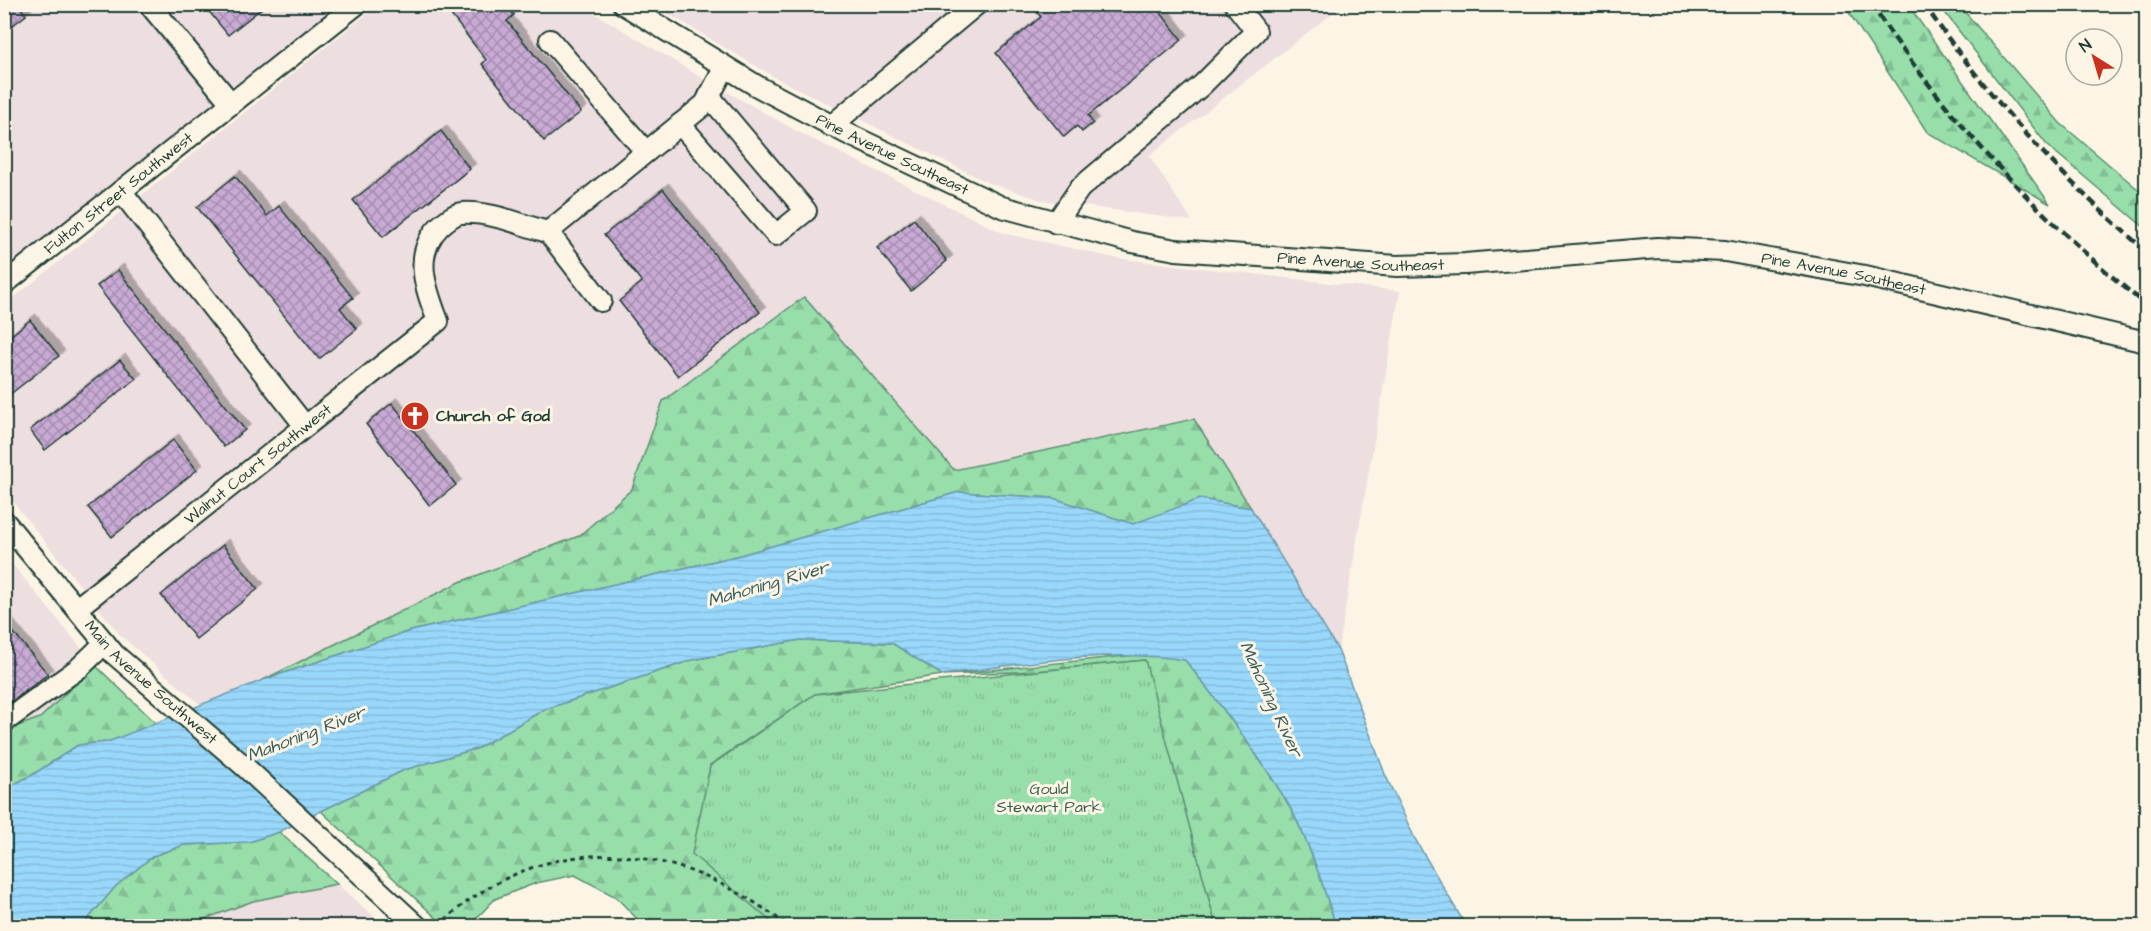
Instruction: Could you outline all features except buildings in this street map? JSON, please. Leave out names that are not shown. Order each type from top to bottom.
[{"type":"street","points":[[149,4],[230,102]]},
{"type":"street","name":"Pine Avenue Southeast","points":[[622,4],[726,67],[831,126],[1002,207],[1056,223],[1176,250],[1374,266],[1465,264],[1658,248],[1725,251],[1875,279],[2146,342]]},
{"type":"street","points":[[831,126],[977,4]]},
{"type":"street","points":[[1056,223],[1080,188],[1202,85],[1256,31],[1235,4]]},
{"type":"street","name":"Fulton Street Southwest","points":[[4,284],[353,6]]},
{"type":"street","points":[[550,40],[646,152]]},
{"type":"street","points":[[601,301],[548,232],[705,104],[726,67]]},
{"type":"street","points":[[680,124],[776,235],[806,210],[709,96]]},
{"type":"street","points":[[121,190],[305,426]]},
{"type":"street","name":"Walnut Court Southwest","points":[[77,608],[438,321],[425,287],[422,259],[429,237],[442,224],[460,213],[486,216],[548,232]]},
{"type":"street","name":"Main Avenue Southwest","points":[[5,524],[109,648],[244,766],[417,927]]},
{"type":"street","points":[[4,722],[109,648]]},
{"type":"path","points":[[438,927],[478,892],[518,872],[576,857],[610,856],[673,864],[689,869],[749,898],[788,927]]},
{"type":"shaded area","points":[[5,5],[353,5],[5,284]]},
{"type":"shaded area","points":[[378,5],[588,5],[596,14],[704,79],[802,134],[1003,233],[1115,258],[1400,291],[1338,650],[1194,419],[954,470],[804,297],[663,401],[632,489],[579,536],[460,582],[263,680],[201,705],[121,636],[5,492],[5,305]]},
{"type":"shaded area","points":[[653,5],[1343,5],[1149,156],[1192,221],[1042,200],[989,183],[776,78]]},
{"type":"shaded area","points":[[4,554],[95,665],[40,718],[5,731]]},
{"type":"shaded area","points":[[337,884],[385,926],[186,926],[253,901]]},
{"type":"green space","points":[[1844,5],[1908,5],[2050,204],[1927,132]]},
{"type":"green space","points":[[1939,5],[1959,5],[2060,123],[2146,196],[2146,229],[2047,145]]},
{"type":"green space","points":[[804,297],[954,470],[1194,419],[1251,508],[1206,500],[1133,524],[1053,498],[959,492],[741,555],[407,632],[263,680],[460,582],[579,536],[632,489],[663,401]]},
{"type":"green space","points":[[800,640],[892,643],[942,675],[815,694],[710,765],[776,926],[644,926],[616,897],[575,875],[536,883],[495,899],[469,926],[445,926],[321,811],[404,770],[478,748],[543,710],[692,660]]},
{"type":"green space","points":[[1145,654],[1185,660],[1238,729],[1287,802],[1309,847],[1336,926],[1216,926],[1144,660],[1036,671],[942,675]]},
{"type":"green space","name":"Gould Stewart Park","points":[[1145,660],[1216,926],[776,926],[692,854],[710,766],[815,694]]},
{"type":"green space","points":[[95,665],[157,724],[108,742],[78,745],[34,774],[5,789],[4,731],[40,718]]},
{"type":"green space","points":[[279,832],[337,884],[253,901],[186,926],[82,926],[116,886],[153,856],[184,845],[249,842]]},
{"type":"water","name":"Mahoning River","points":[[959,492],[1053,498],[1133,524],[1200,499],[1251,508],[1338,650],[1385,774],[1415,839],[1466,926],[1336,926],[1309,847],[1287,802],[1238,729],[1185,660],[1155,657],[1094,657],[1033,662],[942,675],[892,643],[800,640],[692,660],[543,710],[478,748],[404,770],[279,832],[249,842],[184,845],[153,856],[116,886],[82,926],[5,926],[5,789],[34,774],[78,745],[108,742],[263,680],[407,632],[741,555]]},
{"type":"railway","points":[[1871,4],[1931,88],[1997,165],[2069,238],[2146,305]]},
{"type":"railway","points":[[1924,4],[1973,71],[2027,135],[2085,195],[2146,251]]},
{"type":"place","name":"Church of God","points":[[415,416]]}]
